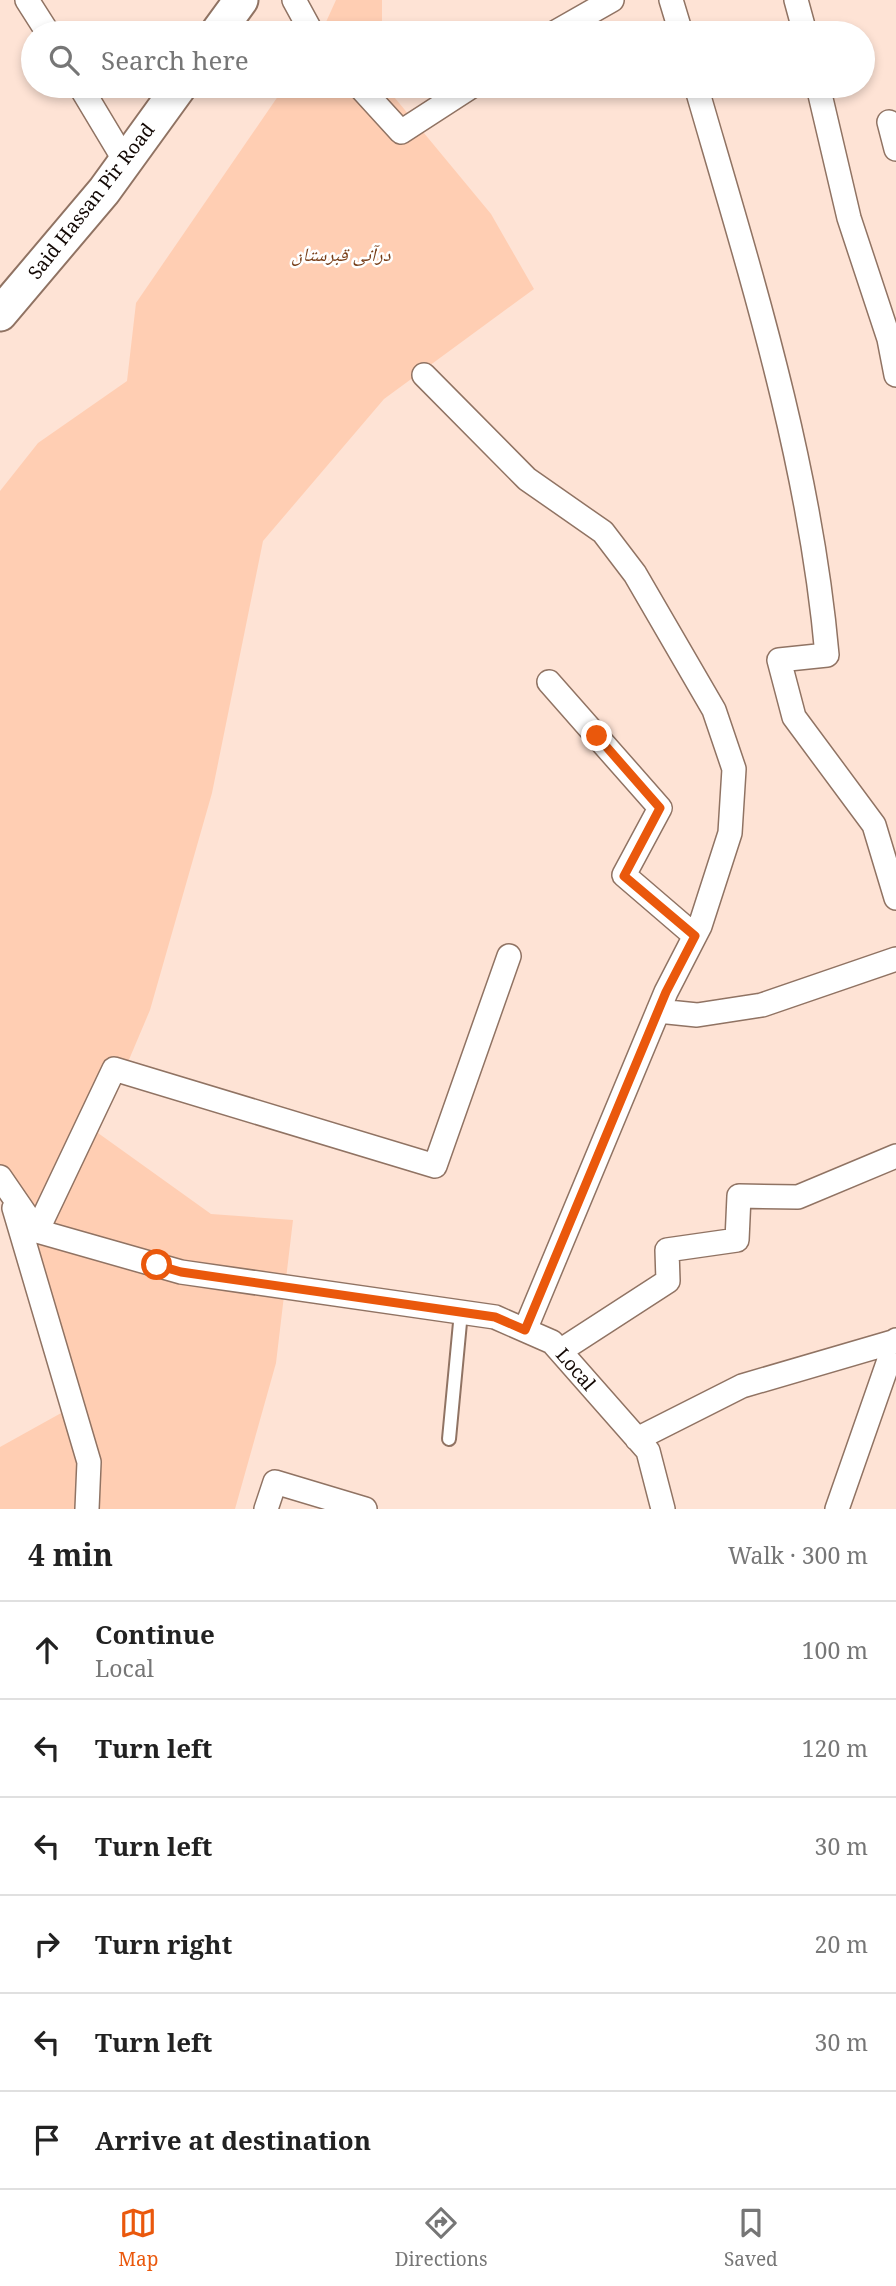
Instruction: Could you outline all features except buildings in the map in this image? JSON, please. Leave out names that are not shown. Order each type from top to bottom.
[{"type":"street","points":[[27,0],[40,21]]},
{"type":"street","points":[[226,21],[241,0]]},
{"type":"street","points":[[294,0],[305,21]]},
{"type":"street","points":[[575,21],[612,0]]},
{"type":"street","points":[[671,0],[677,21]]},
{"type":"street","points":[[796,0],[802,21]]},
{"type":"street","points":[[87,98],[125,161]]},
{"type":"street","name":"Said Hassan Pir Road","points":[[0,314],[125,161],[171,98]]},
{"type":"street","points":[[370,98],[401,132],[453,98]]},
{"type":"street","points":[[699,98],[791,432],[821,589],[827,655],[779,660],[794,717],[874,825],[896,898]]},
{"type":"street","points":[[821,98],[849,218],[893,338],[896,375]]},
{"type":"street","points":[[889,122],[896,149]]},
{"type":"street","points":[[424,375],[527,479],[603,532],[635,575],[714,710],[734,769],[730,833],[695,936],[658,1011],[525,1330]]},
{"type":"street","points":[[549,682],[660,808],[624,876],[695,936]]},
{"type":"street","points":[[5,1186],[37,1231],[114,1069],[435,1166],[509,956]]},
{"type":"street","points":[[658,1011],[697,1015],[762,1005],[896,959]]},
{"type":"street","points":[[560,1351],[668,1282],[667,1250],[737,1240],[739,1196],[798,1197],[896,1156]]},
{"type":"street","points":[[5,1186],[89,1462],[87,1509]]},
{"type":"street","name":"Local","points":[[37,1231],[181,1272],[495,1317],[525,1330],[552,1342],[648,1451],[663,1509]]},
{"type":"street","points":[[637,1439],[742,1386],[896,1340],[891,1369],[837,1509]]},
{"type":"street","points":[[266,1509],[275,1482],[365,1509]]},
{"type":"lane","points":[[449,1439],[461,1312]]},
{"type":"green space","points":[[336,0],[382,0],[382,21],[326,21]]},
{"type":"green space","name":"درآنی قبرستان","points":[[277,98],[395,98],[491,214],[534,289],[384,399],[263,541],[212,793],[150,1010],[98,1133],[211,1214],[293,1220],[276,1363],[235,1509],[0,1509],[0,1447],[72,1407],[10,1196],[0,1198],[0,491],[38,443],[127,381],[136,303]]},
{"type":"route","points":[[157,1265],[181,1272],[495,1317],[525,1330],[666,992],[695,936],[624,876],[660,808],[597,736]]}]
